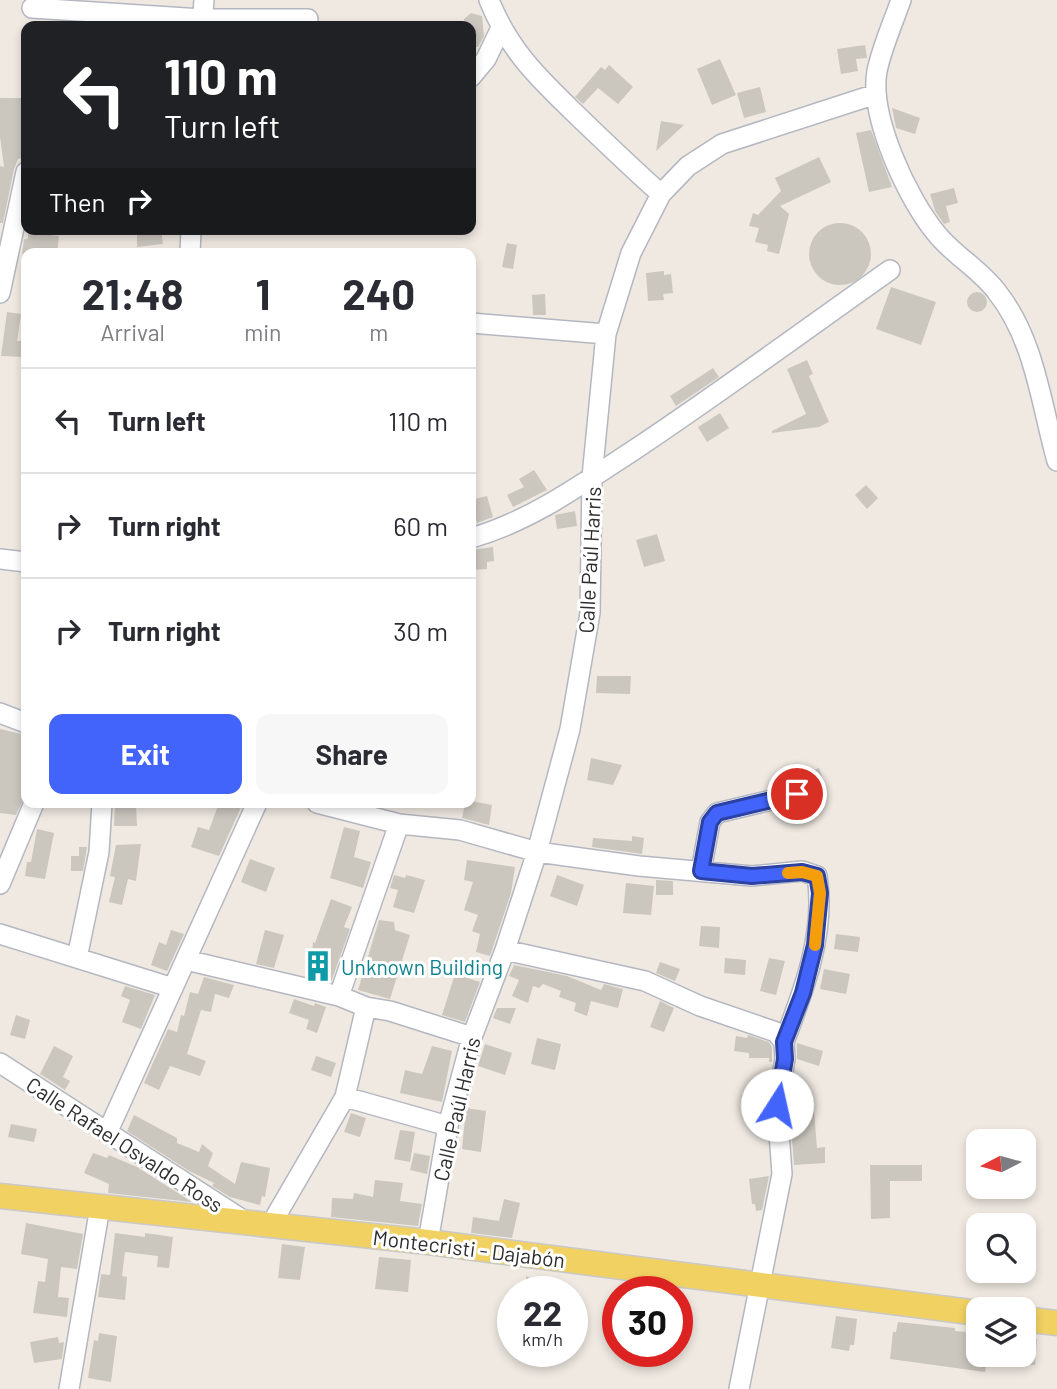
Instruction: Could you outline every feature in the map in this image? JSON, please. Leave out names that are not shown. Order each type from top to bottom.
[{"type":"main road","name":"Montecristi - Dajabón","points":[[0,1196],[428,1242],[966,1311]]},
{"type":"main road","points":[[1036,1320],[1057,1323]]},
{"type":"street","points":[[489,0],[500,28],[531,71],[661,194]]},
{"type":"street","points":[[901,0],[877,71],[876,94],[886,136],[907,191],[936,234],[997,292],[1017,324],[1033,363],[1057,461]]},
{"type":"street","points":[[32,11],[308,19]]},
{"type":"street","points":[[476,71],[486,59],[500,28]]},
{"type":"street","name":"Calle Paúl Harris","points":[[428,1242],[448,1126],[472,1037],[505,950],[537,852],[570,729],[590,613],[593,477],[607,334],[631,253],[661,194],[688,166],[722,144],[876,94]]},
{"type":"street","points":[[0,293],[9,211],[21,184]]},
{"type":"street","points":[[476,537],[555,501],[593,477],[684,417],[890,270]]},
{"type":"street","points":[[476,323],[607,334]]},
{"type":"street","points":[[0,559],[21,561]]},
{"type":"street","points":[[0,713],[21,721]]},
{"type":"street","points":[[701,871],[710,822],[717,813],[797,794]]},
{"type":"street","points":[[0,884],[32,808]]},
{"type":"street","points":[[77,958],[99,852],[102,808]]},
{"type":"street","points":[[107,1133],[255,808]]},
{"type":"street","points":[[337,808],[399,824],[460,830],[537,852],[752,876],[802,872],[817,876],[820,893],[815,945],[803,993],[784,1042],[785,1059],[777,1105],[782,1174],[739,1389]]},
{"type":"street","points":[[339,996],[399,824]]},
{"type":"street","points":[[0,934],[173,988]]},
{"type":"street","points":[[505,950],[645,981],[700,1006],[776,1032],[784,1042]]},
{"type":"street","points":[[186,960],[339,996],[366,1007],[390,1011],[472,1037]]},
{"type":"street","points":[[260,1225],[345,1097],[366,1007]]},
{"type":"street","name":"Calle Rafael Osvaldo Ross","points":[[0,1063],[107,1133],[260,1225]]},
{"type":"street","points":[[345,1097],[448,1126]]},
{"type":"street","points":[[69,1389],[100,1207]]},
{"type":"building","points":[[471,13],[482,16],[484,36],[478,47],[476,21],[464,19]]},
{"type":"building","points":[[865,45],[867,58],[856,59],[858,71],[841,74],[837,49]]},
{"type":"building","points":[[720,59],[736,95],[712,105],[697,69]]},
{"type":"building","points":[[609,65],[633,87],[618,104],[598,88],[583,104],[575,97],[601,67],[605,70]]},
{"type":"building","points":[[760,87],[766,112],[744,118],[737,93]]},
{"type":"building","points":[[0,98],[21,98],[21,158],[18,159],[14,169],[3,223],[0,223],[0,166],[4,167],[0,137]]},
{"type":"building","points":[[892,108],[920,118],[915,134],[896,128]]},
{"type":"building","points":[[661,121],[684,125],[656,151]]},
{"type":"building","points":[[871,130],[892,187],[869,192],[856,133]]},
{"type":"building","points":[[819,157],[831,182],[780,206],[789,214],[779,254],[767,251],[768,245],[755,242],[759,228],[749,226],[753,213],[758,215],[781,191],[775,178]]},
{"type":"building","points":[[954,188],[958,203],[946,206],[950,222],[944,224],[935,211],[930,194]]},
{"type":"building","points":[[840,223],[862,232],[871,254],[862,276],[840,285],[818,276],[809,254],[818,232]]},
{"type":"building","points":[[28,235],[59,236],[58,248],[23,248],[24,239],[28,239]]},
{"type":"building","points":[[137,235],[162,235],[163,244],[137,247]]},
{"type":"building","points":[[507,243],[517,245],[513,269],[502,267]]},
{"type":"building","points":[[664,271],[664,275],[671,274],[673,293],[663,294],[664,300],[648,301],[646,273]]},
{"type":"building","points":[[891,287],[936,302],[921,345],[876,329]]},
{"type":"building","points":[[973,292],[981,292],[987,302],[981,312],[973,312],[967,306],[967,298]]},
{"type":"building","points":[[545,294],[546,315],[533,315],[532,295]]},
{"type":"building","points":[[7,312],[21,314],[17,341],[21,341],[21,357],[1,356]]},
{"type":"building","points":[[807,360],[813,374],[809,376],[829,422],[819,427],[772,433],[806,414],[787,369]]},
{"type":"building","points":[[713,368],[719,377],[676,406],[670,396]]},
{"type":"building","points":[[720,413],[729,428],[707,442],[698,427]]},
{"type":"building","points":[[534,470],[547,490],[513,507],[507,495],[524,487],[519,479]]},
{"type":"building","points":[[866,485],[878,498],[867,509],[855,495]]},
{"type":"building","points":[[487,496],[493,517],[477,523],[476,499]]},
{"type":"building","points":[[575,511],[577,526],[557,529],[555,515]]},
{"type":"building","points":[[657,534],[665,561],[644,567],[636,540]]},
{"type":"building","points":[[493,547],[494,561],[487,562],[487,569],[476,570],[476,549]]},
{"type":"building","points":[[597,676],[631,676],[630,694],[596,693]]},
{"type":"building","points":[[0,729],[21,734],[21,804],[16,815],[0,813]]},
{"type":"building","points":[[591,758],[622,765],[613,785],[587,780]]},
{"type":"building","points":[[819,768],[825,785],[813,790],[812,787],[807,788],[795,782],[808,777],[806,773]]},
{"type":"building","points":[[476,802],[492,805],[489,825],[462,818],[464,808],[476,808]]},
{"type":"building","points":[[115,808],[136,808],[137,826],[114,826]]},
{"type":"building","points":[[217,808],[241,808],[219,856],[191,847],[198,827],[209,830]]},
{"type":"building","points":[[344,827],[360,831],[354,857],[371,862],[363,888],[330,878]]},
{"type":"building","points":[[37,829],[54,833],[45,879],[25,876],[27,862],[31,862]]},
{"type":"building","points":[[632,836],[644,838],[642,854],[592,847],[593,838],[632,841]]},
{"type":"building","points":[[141,844],[136,881],[128,879],[122,905],[109,902],[115,877],[110,876],[116,845]]},
{"type":"building","points":[[79,847],[87,847],[83,871],[71,871],[71,856],[79,856]]},
{"type":"building","points":[[250,859],[275,868],[266,892],[241,882]]},
{"type":"building","points":[[467,860],[515,867],[511,893],[490,956],[476,952],[480,934],[472,931],[478,915],[464,910],[473,882],[464,880]]},
{"type":"building","points":[[394,875],[425,880],[414,913],[393,907],[398,890],[390,888]]},
{"type":"building","points":[[557,875],[584,885],[577,906],[550,896]]},
{"type":"building","points":[[656,880],[673,881],[673,895],[656,895]]},
{"type":"building","points":[[626,883],[654,886],[651,915],[623,913]]},
{"type":"building","points":[[331,899],[352,907],[344,927],[350,929],[331,982],[310,977],[313,942],[315,943]]},
{"type":"building","points":[[379,920],[394,922],[395,930],[410,935],[390,999],[358,990]]},
{"type":"building","points":[[701,926],[720,927],[719,948],[699,946]]},
{"type":"building","points":[[171,930],[184,934],[167,971],[151,965],[159,942],[166,945]]},
{"type":"building","points":[[265,930],[284,935],[274,968],[256,964]]},
{"type":"building","points":[[836,934],[860,937],[858,952],[834,949]]},
{"type":"building","points":[[725,958],[746,960],[745,975],[724,973]]},
{"type":"building","points":[[769,958],[785,961],[776,995],[760,991]]},
{"type":"building","points":[[660,962],[680,969],[675,981],[656,973]]},
{"type":"building","points":[[514,965],[567,976],[601,990],[604,984],[623,989],[618,1008],[591,1001],[587,1016],[574,1011],[576,1003],[559,997],[561,991],[543,984],[539,988],[533,986],[528,1003],[512,996],[519,980],[509,976]]},
{"type":"building","points":[[824,969],[850,974],[846,994],[820,989]]},
{"type":"building","points":[[455,974],[480,982],[465,1022],[442,1015]]},
{"type":"building","points":[[204,977],[234,985],[229,998],[215,994],[211,1012],[201,1010],[187,1054],[206,1061],[200,1076],[170,1066],[159,1090],[144,1083],[168,1029],[177,1032],[190,992],[198,994]]},
{"type":"building","points":[[125,986],[155,995],[141,1029],[122,1022],[130,1000],[121,996]]},
{"type":"building","points":[[294,999],[326,1007],[317,1033],[306,1029],[309,1020],[289,1013]]},
{"type":"building","points":[[660,1001],[674,1008],[664,1032],[650,1027]]},
{"type":"building","points":[[497,1008],[516,1008],[510,1024],[493,1018]]},
{"type":"building","points":[[16,1015],[30,1020],[25,1039],[10,1035]]},
{"type":"building","points":[[748,1035],[769,1042],[772,1047],[772,1062],[769,1062],[769,1058],[749,1058],[749,1053],[734,1051],[736,1036],[747,1038]]},
{"type":"building","points":[[537,1038],[561,1044],[555,1070],[531,1064]]},
{"type":"building","points":[[797,1043],[823,1051],[819,1066],[797,1059]]},
{"type":"building","points":[[485,1044],[512,1053],[505,1075],[478,1066]]},
{"type":"building","points":[[54,1046],[73,1056],[63,1077],[70,1081],[65,1090],[40,1074]]},
{"type":"building","points":[[432,1046],[452,1051],[442,1102],[400,1093],[405,1070],[422,1074]]},
{"type":"building","points":[[316,1056],[336,1063],[331,1077],[311,1070]]},
{"type":"building","points":[[466,1108],[486,1111],[481,1152],[462,1149]]},
{"type":"building","points":[[814,1110],[817,1148],[825,1147],[825,1163],[794,1165],[790,1112]]},
{"type":"building","points":[[351,1113],[366,1118],[360,1137],[344,1132]]},
{"type":"building","points":[[134,1115],[177,1138],[177,1143],[199,1152],[202,1144],[213,1153],[208,1166],[235,1184],[241,1162],[270,1168],[265,1197],[262,1196],[260,1205],[230,1197],[212,1186],[214,1183],[189,1171],[127,1131]]},
{"type":"building","points":[[11,1124],[37,1129],[34,1142],[8,1137]]},
{"type":"building","points":[[400,1130],[415,1132],[410,1162],[394,1159]]},
{"type":"building","points":[[93,1153],[107,1158],[109,1155],[137,1167],[192,1202],[108,1193],[109,1184],[84,1173]]},
{"type":"building","points":[[414,1153],[430,1156],[427,1174],[410,1170]]},
{"type":"building","points":[[870,1165],[922,1165],[922,1181],[890,1181],[890,1218],[871,1219]]},
{"type":"building","points":[[769,1176],[762,1210],[756,1211],[755,1204],[752,1204],[749,1179]]},
{"type":"building","points":[[375,1180],[403,1183],[400,1201],[422,1204],[418,1226],[331,1217],[332,1198],[353,1199],[354,1193],[373,1197]]},
{"type":"building","points":[[504,1199],[520,1203],[512,1238],[471,1233],[473,1217],[499,1221]]},
{"type":"building","points":[[26,1223],[83,1234],[77,1269],[61,1267],[58,1297],[69,1298],[67,1317],[33,1313],[38,1281],[45,1282],[48,1259],[21,1254]]},
{"type":"building","points":[[115,1233],[173,1237],[169,1268],[157,1267],[158,1256],[125,1252],[122,1276],[127,1277],[125,1300],[98,1297],[101,1274],[110,1275]]},
{"type":"building","points":[[282,1244],[305,1247],[300,1280],[278,1278]]},
{"type":"building","points":[[379,1257],[411,1260],[408,1292],[375,1289]]},
{"type":"building","points":[[836,1316],[857,1319],[854,1345],[850,1345],[849,1351],[831,1348]]},
{"type":"building","points":[[898,1322],[955,1328],[955,1331],[966,1332],[966,1367],[986,1367],[985,1372],[890,1359],[893,1332],[896,1332]]},
{"type":"building","points":[[99,1333],[117,1336],[111,1382],[88,1378],[94,1340],[98,1341]]},
{"type":"building","points":[[58,1337],[59,1343],[64,1342],[62,1359],[34,1363],[30,1342]]},
{"type":"slow traffic","points":[[788,873],[802,872],[817,876],[820,893],[815,945]]},
{"type":"place","name":"Unknown Building","points":[[318,966]]},
{"type":"route","points":[[777,1105],[785,1059],[784,1042],[803,993],[815,945],[820,893],[817,876],[802,872],[752,876],[701,871],[710,822],[717,813],[797,794]]}]
